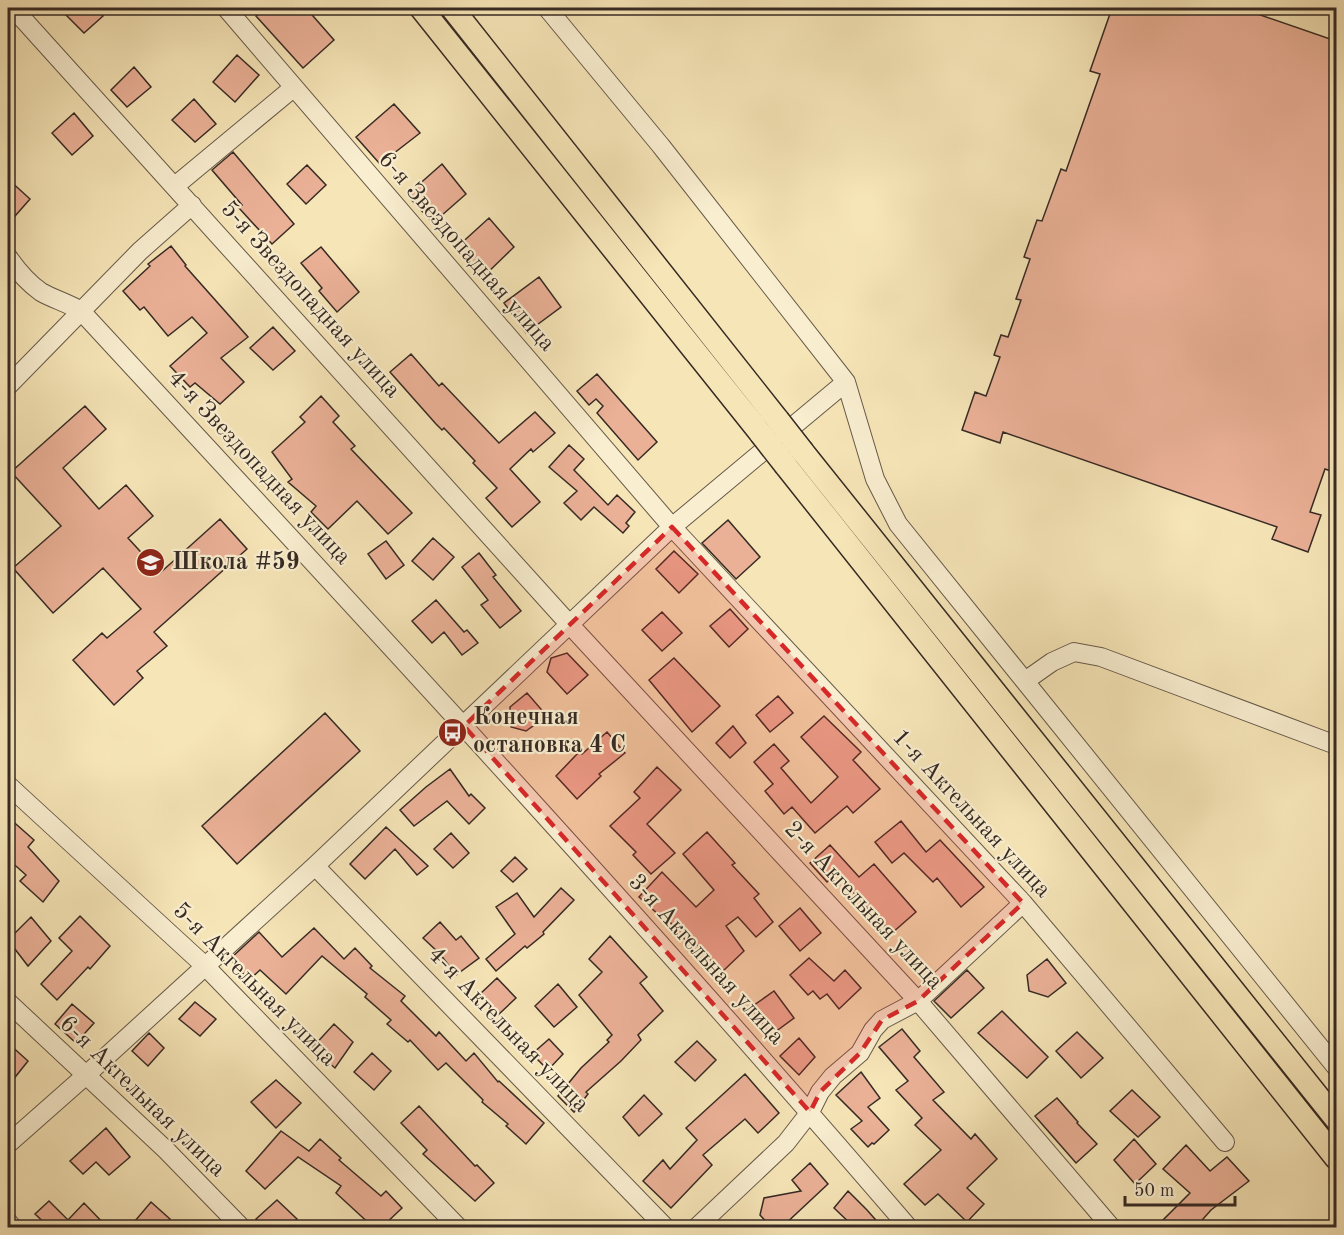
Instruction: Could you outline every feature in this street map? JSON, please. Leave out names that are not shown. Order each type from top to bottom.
[{"type":"main road","points":[[421,8],[770,427]]},
{"type":"main road","points":[[452,8],[770,427],[1336,1158]]},
{"type":"main road","points":[[795,459],[1336,1119]]},
{"type":"street","name":"5-я Звездопадная улица","points":[[13,8],[570,626]]},
{"type":"street","name":"6-я Звездопадная улица","points":[[226,8],[672,527]]},
{"type":"street","points":[[548,8],[661,146],[846,382],[875,479],[898,524],[1336,1067]]},
{"type":"street","points":[[175,186],[293,88]]},
{"type":"street","points":[[8,386],[140,251],[192,205]]},
{"type":"street","name":"4-я Звездопадная улица","points":[[8,257],[19,273],[42,293],[66,302],[81,311],[464,726]]},
{"type":"street","points":[[8,1144],[315,866],[672,527],[846,382]]},
{"type":"street","name":"1-я Акгельная улица","points":[[672,527],[1023,903],[1225,1142]]},
{"type":"street","name":"2-я Акгельная улица","points":[[570,626],[918,1001],[1112,1227]]},
{"type":"street","points":[[1025,681],[1052,662],[1074,652],[1101,657],[1336,746]]},
{"type":"street","name":"3-я Акгельная улица","points":[[464,726],[810,1112],[909,1227]]},
{"type":"street","name":"5-я Акгельная улица","points":[[8,785],[205,966],[459,1227]]},
{"type":"street","name":"4-я Акгельная улица","points":[[315,866],[666,1227]]},
{"type":"street","points":[[696,1227],[786,1143],[810,1112],[820,1092],[832,1076],[860,1053],[873,1030],[882,1020],[918,1001],[1023,903]]},
{"type":"street","name":"6-я Акгельная улица","points":[[8,1002],[166,1150],[242,1227]]},
{"type":"street","points":[[8,1222],[13,1227]]},
{"type":"highlighted area","points":[[672,527],[1023,903],[918,1001],[882,1020],[860,1053],[820,1092],[810,1112],[464,726]]},
{"type":"building","points":[[59,8],[95,8],[103,16],[84,33]]},
{"type":"building","points":[[265,8],[306,8],[334,40],[303,68],[256,16]]},
{"type":"building","points":[[1112,8],[1240,8],[1336,41],[1336,456],[1331,471],[1325,469],[1310,512],[1321,515],[1308,552],[1272,539],[1277,527],[1003,432],[1000,443],[962,430],[975,392],[986,396],[1000,357],[994,355],[1001,335],[1008,337],[1021,300],[1016,299],[1030,259],[1024,257],[1037,220],[1042,221],[1061,169],[1066,171],[1100,74],[1090,71]]},
{"type":"building","points":[[237,55],[259,75],[235,102],[213,82]]},
{"type":"building","points":[[134,67],[151,87],[127,107],[111,90]]},
{"type":"building","points":[[194,99],[216,124],[195,142],[172,120]]},
{"type":"building","points":[[394,104],[420,133],[380,164],[356,137]]},
{"type":"building","points":[[74,113],[93,136],[72,155],[52,133]]},
{"type":"building","points":[[233,152],[294,224],[272,244],[239,208],[242,205],[212,170]]},
{"type":"building","points":[[442,164],[466,194],[433,223],[407,195]]},
{"type":"building","points":[[307,165],[326,185],[306,204],[287,184]]},
{"type":"building","points":[[8,179],[30,199],[8,224]]},
{"type":"building","points":[[489,218],[514,247],[482,278],[456,248]]},
{"type":"building","points":[[171,246],[185,266],[248,337],[221,358],[244,382],[220,404],[195,383],[190,387],[170,366],[207,333],[192,317],[168,336],[144,307],[140,310],[123,291],[150,266],[148,264]]},
{"type":"building","points":[[321,247],[359,292],[337,312],[319,291],[322,288],[301,263]]},
{"type":"building","points":[[539,277],[561,307],[526,333],[504,303]]},
{"type":"building","points":[[273,327],[295,351],[273,370],[250,348]]},
{"type":"building","points":[[411,354],[439,386],[442,383],[499,443],[535,412],[555,433],[533,452],[531,449],[510,469],[540,502],[512,527],[486,498],[497,488],[473,463],[475,461],[444,428],[442,430],[436,424],[390,372]]},
{"type":"building","points":[[597,374],[657,442],[638,460],[597,413],[603,406],[596,399],[589,405],[577,391]]},
{"type":"building","points":[[321,396],[339,416],[333,422],[355,446],[351,449],[412,513],[388,534],[357,501],[328,529],[311,512],[316,506],[288,482],[292,479],[272,452],[305,422],[300,417]]},
{"type":"building","points":[[85,406],[106,429],[63,468],[99,509],[126,485],[153,516],[128,538],[160,573],[220,519],[247,549],[154,632],[167,646],[137,671],[143,678],[114,705],[73,660],[102,633],[107,638],[141,609],[103,568],[53,613],[13,568],[61,526],[11,472]]},
{"type":"building","points":[[569,445],[584,459],[574,470],[608,505],[617,495],[635,512],[626,523],[629,526],[623,533],[594,507],[581,520],[564,503],[577,491],[549,467]]},
{"type":"building","points":[[728,520],[760,557],[736,579],[702,543]]},
{"type":"building","points":[[433,538],[454,557],[433,580],[412,561]]},
{"type":"building","points":[[386,541],[404,565],[386,579],[368,554]]},
{"type":"building","points":[[674,551],[698,574],[679,593],[656,569]]},
{"type":"building","points":[[479,553],[496,575],[493,577],[521,611],[500,628],[481,605],[488,600],[462,567]]},
{"type":"building","points":[[436,600],[464,632],[467,630],[478,643],[462,655],[444,632],[432,643],[412,621]]},
{"type":"building","points":[[730,609],[748,629],[729,647],[710,626]]},
{"type":"building","points":[[662,612],[682,633],[662,651],[642,630]]},
{"type":"building","points":[[567,653],[588,675],[567,694],[547,672],[551,658]]},
{"type":"building","points":[[674,658],[720,706],[692,732],[649,680]]},
{"type":"building","points":[[527,693],[547,716],[526,731],[511,727],[510,707]]},
{"type":"building","points":[[778,696],[793,713],[770,732],[756,715]]},
{"type":"building","points":[[325,713],[360,751],[237,864],[202,826]]},
{"type":"building","points":[[824,716],[861,752],[853,760],[880,789],[853,813],[847,806],[815,833],[792,807],[784,814],[765,791],[773,784],[754,762],[774,744],[789,761],[781,768],[811,803],[838,777],[801,737]]},
{"type":"building","points":[[733,726],[746,743],[730,758],[716,743]]},
{"type":"building","points":[[607,732],[625,753],[599,774],[601,776],[577,799],[556,776],[579,752],[582,754]]},
{"type":"building","points":[[657,767],[681,790],[647,824],[675,853],[651,874],[633,855],[636,852],[610,826],[640,798],[634,792]]},
{"type":"building","points":[[450,769],[469,796],[471,794],[485,808],[469,824],[447,801],[414,826],[400,810]]},
{"type":"building","points":[[8,817],[34,840],[28,847],[59,881],[43,902],[20,881],[26,875],[8,859]]},
{"type":"building","points":[[901,821],[926,852],[940,840],[984,887],[961,907],[937,878],[933,882],[904,853],[892,863],[875,842]]},
{"type":"building","points":[[386,827],[428,866],[417,875],[395,849],[365,879],[350,864]]},
{"type":"building","points":[[707,832],[735,863],[732,865],[759,894],[754,898],[773,922],[756,937],[738,917],[726,926],[744,951],[722,972],[693,941],[689,944],[662,913],[659,915],[639,897],[662,872],[696,907],[714,890],[683,854]]},
{"type":"building","points":[[451,833],[469,853],[453,868],[434,849]]},
{"type":"building","points":[[830,845],[859,877],[874,864],[916,912],[892,933],[837,873],[827,882],[810,863]]},
{"type":"building","points":[[515,857],[527,869],[513,882],[501,871]]},
{"type":"building","points":[[561,888],[574,900],[543,932],[544,934],[527,948],[525,946],[496,971],[486,959],[515,934],[496,907],[517,893],[534,917]]},
{"type":"building","points":[[800,908],[821,933],[800,951],[779,926]]},
{"type":"building","points":[[80,916],[110,946],[90,969],[88,967],[57,1000],[41,984],[72,951],[59,938]]},
{"type":"building","points":[[31,917],[51,941],[28,966],[8,940]]},
{"type":"building","points":[[440,922],[456,940],[461,936],[479,958],[456,975],[440,954],[423,938]]},
{"type":"building","points":[[314,928],[344,959],[355,948],[372,966],[370,968],[405,996],[401,1001],[436,1036],[439,1032],[466,1061],[474,1053],[498,1082],[544,1123],[526,1144],[446,1063],[438,1070],[410,1040],[408,1042],[387,1024],[391,1020],[365,997],[367,994],[322,956],[286,994],[260,970],[249,980],[230,959],[259,932],[282,957]]},
{"type":"building","points":[[610,936],[647,977],[640,983],[663,1011],[638,1035],[641,1040],[586,1092],[588,1094],[574,1112],[558,1096],[581,1068],[609,1042],[607,1040],[612,1035],[579,995],[602,972],[589,959]]},
{"type":"building","points":[[809,958],[834,981],[845,970],[861,988],[839,1009],[827,994],[820,999],[813,991],[808,995],[790,975]]},
{"type":"building","points":[[1047,959],[1066,983],[1048,997],[1029,991],[1027,975]]},
{"type":"building","points":[[967,970],[984,988],[951,1018],[934,1001]]},
{"type":"building","points":[[497,978],[516,998],[498,1015],[479,995]]},
{"type":"building","points":[[558,984],[577,1007],[554,1027],[535,1006]]},
{"type":"building","points":[[774,991],[794,1018],[771,1035],[750,1008]]},
{"type":"building","points":[[195,1002],[216,1019],[200,1036],[179,1019]]},
{"type":"building","points":[[72,1004],[94,1023],[76,1043],[55,1024]]},
{"type":"building","points":[[1002,1011],[1048,1057],[1027,1078],[978,1033]]},
{"type":"building","points":[[334,1024],[353,1042],[335,1068],[312,1048]]},
{"type":"building","points":[[902,1029],[920,1051],[914,1057],[944,1092],[933,1100],[971,1139],[975,1134],[997,1159],[967,1188],[984,1204],[967,1222],[938,1194],[925,1205],[904,1184],[941,1150],[915,1125],[922,1118],[896,1090],[908,1081],[879,1047]]},
{"type":"building","points":[[1077,1032],[1103,1058],[1081,1078],[1056,1051]]},
{"type":"building","points":[[149,1033],[164,1048],[148,1066],[132,1051]]},
{"type":"building","points":[[799,1038],[815,1057],[799,1075],[780,1056]]},
{"type":"building","points":[[549,1039],[563,1054],[548,1070],[532,1054]]},
{"type":"building","points":[[697,1041],[716,1060],[695,1081],[675,1062]]},
{"type":"building","points":[[8,1043],[28,1061],[8,1086]]},
{"type":"building","points":[[372,1053],[391,1071],[374,1090],[354,1072]]},
{"type":"building","points":[[861,1072],[880,1098],[868,1107],[889,1130],[868,1147],[851,1129],[862,1121],[836,1095]]},
{"type":"building","points":[[745,1074],[779,1113],[758,1133],[745,1119],[703,1155],[712,1165],[671,1208],[643,1181],[663,1160],[670,1169],[697,1140],[686,1128]]},
{"type":"building","points":[[276,1080],[301,1103],[276,1128],[251,1102]]},
{"type":"building","points":[[1132,1090],[1160,1117],[1138,1137],[1110,1111]]},
{"type":"building","points":[[644,1095],[662,1114],[639,1136],[623,1117]]},
{"type":"building","points":[[1057,1098],[1097,1144],[1076,1163],[1035,1116]]},
{"type":"building","points":[[419,1106],[494,1183],[475,1201],[423,1154],[427,1150],[401,1123]]},
{"type":"building","points":[[106,1128],[130,1157],[109,1175],[96,1162],[83,1174],[70,1161]]},
{"type":"building","points":[[281,1131],[309,1151],[320,1139],[341,1158],[339,1160],[381,1196],[386,1191],[402,1208],[382,1227],[373,1227],[336,1193],[341,1186],[298,1157],[265,1189],[246,1171]]},
{"type":"building","points":[[1134,1139],[1156,1164],[1135,1184],[1114,1160]]},
{"type":"building","points":[[1186,1145],[1210,1171],[1227,1157],[1249,1181],[1211,1210],[1196,1227],[1171,1227],[1163,1220],[1190,1193],[1163,1169]]},
{"type":"building","points":[[810,1163],[828,1184],[782,1227],[771,1227],[760,1215],[764,1198],[801,1191],[792,1180]]},
{"type":"building","points":[[848,1191],[882,1227],[854,1227],[834,1208]]},
{"type":"building","points":[[277,1200],[297,1219],[288,1227],[264,1227],[256,1219]]},
{"type":"building","points":[[49,1201],[68,1220],[84,1203],[107,1227],[49,1227],[35,1214]]},
{"type":"building","points":[[151,1202],[170,1219],[168,1221],[174,1227],[141,1227],[135,1221]]},
{"type":"place","name":"Школа #59","points":[[151,563]]},
{"type":"place","name":"Конечная остановка 4 С","points":[[452,732]]}]
